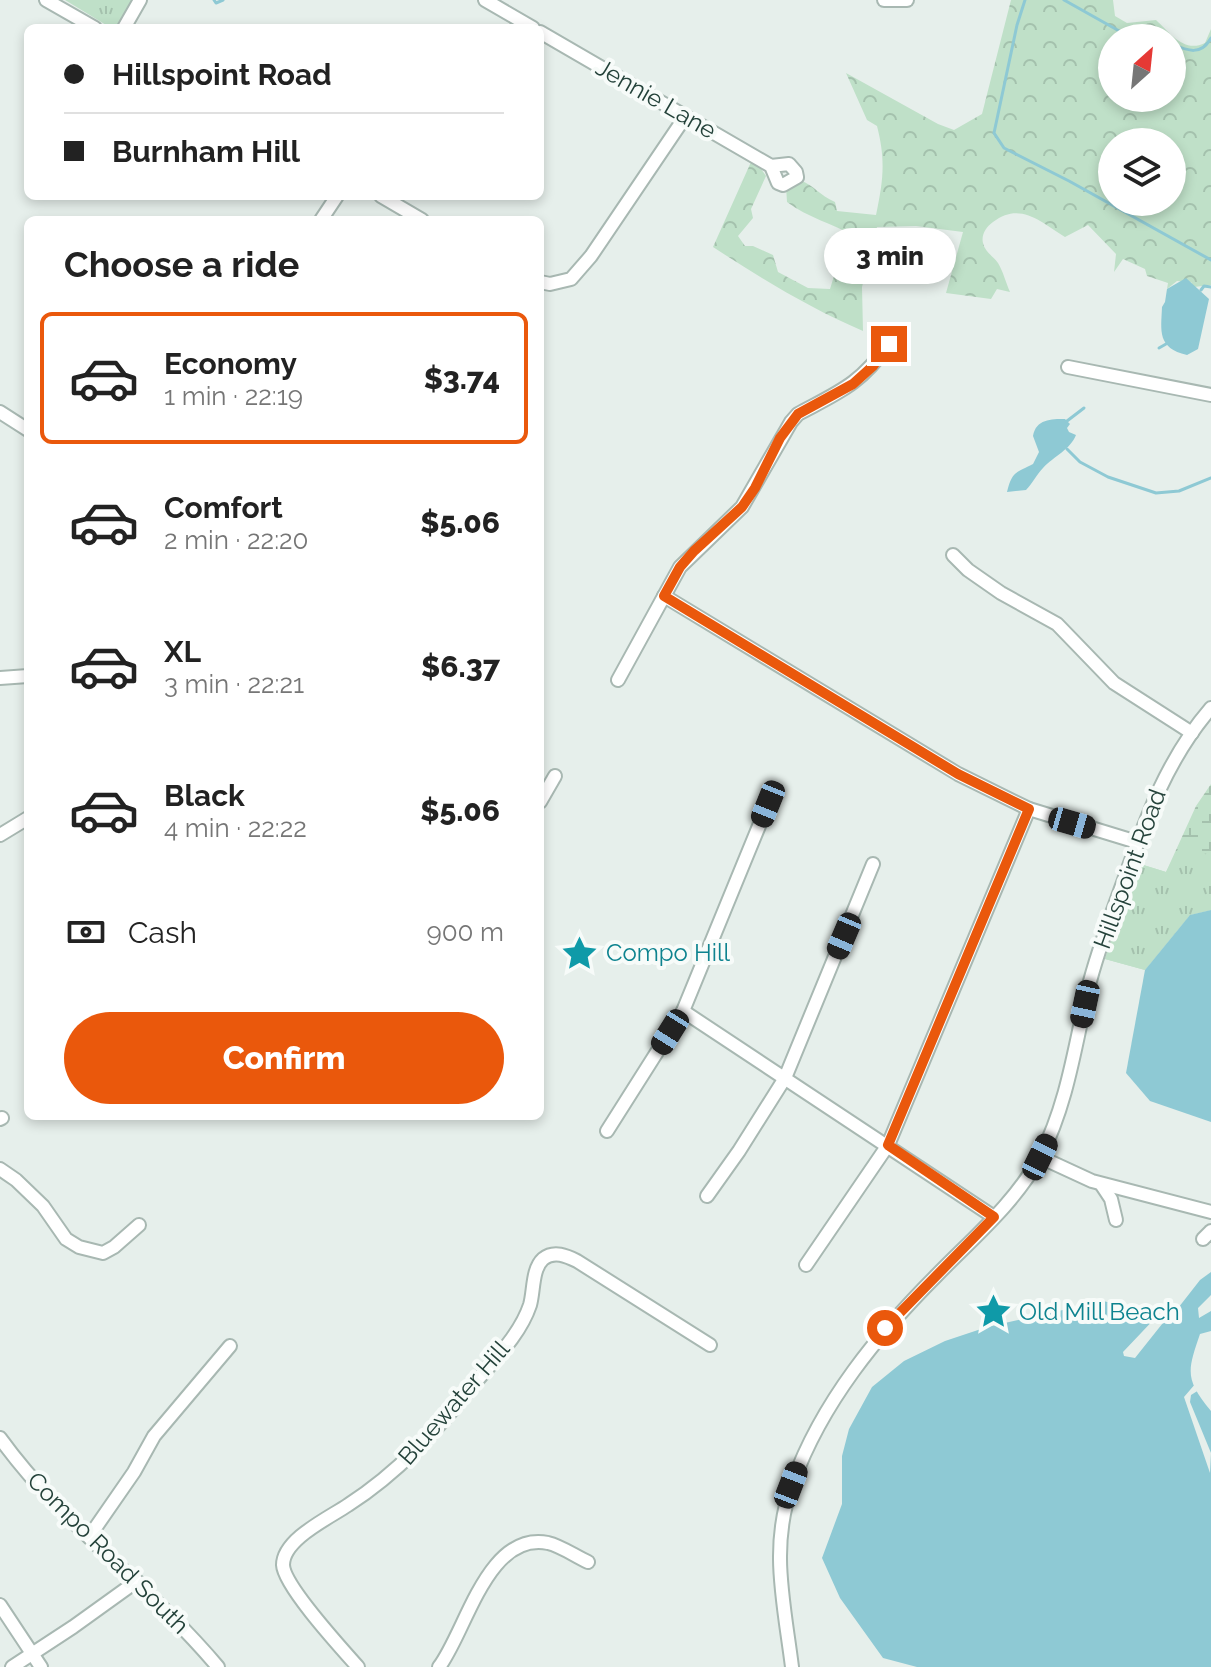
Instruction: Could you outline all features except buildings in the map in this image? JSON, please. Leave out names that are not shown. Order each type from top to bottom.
[{"type":"street","points":[[46,0],[88,24]]},
{"type":"street","points":[[126,24],[140,0]]},
{"type":"street","points":[[485,0],[526,24]]},
{"type":"street","points":[[884,0],[907,0]]},
{"type":"street","name":"Jennie Lane","points":[[544,34],[771,166]]},
{"type":"street","points":[[544,283],[571,279],[591,256],[685,117]]},
{"type":"street","points":[[388,200],[415,216]]},
{"type":"street","points":[[618,680],[687,559],[742,507],[780,438],[798,414],[853,384],[873,366],[889,344]]},
{"type":"street","points":[[1068,367],[1211,395]]},
{"type":"street","points":[[0,412],[24,427]]},
{"type":"street","points":[[953,555],[968,570],[1001,593],[1057,624],[1114,683],[1192,733]]},
{"type":"street","points":[[664,596],[958,774],[1029,809],[1137,842]]},
{"type":"street","points":[[0,678],[24,676]]},
{"type":"street","name":"Hillspoint Road","points":[[792,1667],[780,1590],[780,1545],[786,1505],[804,1454],[834,1402],[876,1340],[994,1217],[1040,1157],[1062,1102],[1097,957],[1137,842],[1174,759],[1211,708]]},
{"type":"street","points":[[544,795],[555,776]]},
{"type":"street","points":[[607,1131],[683,1011],[768,804]]},
{"type":"street","points":[[806,1265],[888,1145],[1029,809]]},
{"type":"street","points":[[0,835],[24,820]]},
{"type":"street","points":[[707,1196],[785,1078],[873,864]]},
{"type":"street","points":[[683,1011],[994,1217]]},
{"type":"street","points":[[1040,1157],[1101,1184],[1211,1212]]},
{"type":"street","points":[[0,1169],[43,1206],[66,1239],[79,1247],[103,1253],[139,1225]]},
{"type":"street","points":[[1101,1184],[1111,1199],[1116,1220]]},
{"type":"street","name":"Bluewater Hill","points":[[358,1667],[286,1576],[283,1567],[286,1553],[303,1535],[365,1494],[433,1434],[517,1330],[529,1305],[542,1260],[551,1255],[563,1255],[577,1261],[710,1345]]},
{"type":"street","points":[[89,1537],[134,1472],[154,1436],[230,1346]]},
{"type":"street","name":"Compo Road South","points":[[0,1438],[37,1484],[178,1622],[218,1667]]},
{"type":"street","points":[[439,1667],[489,1574],[507,1553],[527,1543],[548,1543],[588,1562]]},
{"type":"street","points":[[12,1667],[137,1581]]},
{"type":"street","points":[[0,1605],[41,1667]]},
{"type":"green space","points":[[65,0],[133,0],[118,24],[104,24]]},
{"type":"green space","points":[[1011,0],[1113,0],[1115,16],[1127,23],[1156,20],[1160,24],[1098,24],[1098,112],[1186,112],[1186,45],[1205,43],[1211,29],[1211,285],[1194,287],[1191,282],[1177,281],[1167,289],[1168,283],[1147,276],[1145,269],[1123,259],[1114,272],[1116,254],[1088,225],[1065,237],[1039,220],[1012,213],[990,224],[983,240],[985,249],[1000,266],[1010,292],[997,289],[991,299],[946,293],[963,232],[916,226],[877,227],[862,287],[863,331],[786,292],[713,247],[751,162],[759,166],[766,176],[751,209],[753,218],[738,236],[745,246],[753,246],[773,255],[778,272],[808,288],[830,289],[842,250],[851,246],[854,236],[787,202],[786,186],[800,180],[835,202],[837,211],[876,215],[882,171],[880,138],[877,126],[867,120],[846,73],[954,130],[982,114]]},
{"type":"green space","points":[[1211,784],[1211,910],[1190,915],[1145,970],[1105,959],[1137,863],[1166,872],[1196,806]]},
{"type":"green space","points":[[1179,847],[1211,855],[1211,910],[1190,915],[1145,970],[1105,959],[1137,863],[1166,872]]},
{"type":"water","points":[[1186,278],[1209,299],[1198,349],[1187,355],[1170,348],[1163,337],[1161,324],[1167,289]]},
{"type":"water","points":[[1065,419],[1070,424],[1067,428],[1069,432],[1076,435],[1070,445],[1043,468],[1026,490],[1007,492],[1013,476],[1033,464],[1039,452],[1033,436],[1037,426],[1050,420]]},
{"type":"water","points":[[1211,910],[1211,1122],[1150,1101],[1126,1073],[1145,970],[1190,915]]},
{"type":"water","points":[[1211,1272],[1211,1295],[1198,1308],[1199,1318],[1211,1311],[1211,1331],[1200,1334],[1191,1375],[1196,1391],[1211,1411],[1211,1667],[917,1667],[883,1658],[840,1598],[822,1558],[842,1504],[842,1456],[849,1429],[872,1387],[904,1361],[945,1341],[987,1327],[1103,1301],[1146,1311],[1168,1321],[1200,1280]]},
{"type":"pier","points":[[1182,1299],[1135,1358],[1124,1356],[1123,1352],[1160,1313],[1167,1316]]},
{"type":"pier","points":[[1196,1383],[1199,1390],[1191,1395],[1190,1402],[1211,1453],[1210,1473],[1184,1397]]},
{"type":"waterway","points":[[214,0],[216,3],[223,0]]},
{"type":"waterway","points":[[1025,0],[994,133],[1004,148],[1211,260]]},
{"type":"waterway","points":[[1064,0],[1107,24]]},
{"type":"waterway","points":[[1186,49],[1203,48],[1211,38]]},
{"type":"waterway","points":[[1201,290],[1204,286],[1211,287]]},
{"type":"waterway","points":[[1159,348],[1166,344]]},
{"type":"waterway","points":[[1067,421],[1084,408]]},
{"type":"waterway","points":[[1067,449],[1080,462],[1108,477],[1156,493],[1179,491],[1211,478]]},
{"type":"place","name":"Compo Hill","points":[[580,953]]},
{"type":"place","name":"Old Mill Beach","points":[[993,1312]]},
{"type":"route","points":[[885,1328],[994,1217],[888,1145],[1029,809],[958,774],[664,596],[680,567],[694,551],[742,507],[787,426],[798,414],[853,384],[873,366],[889,344]]}]
